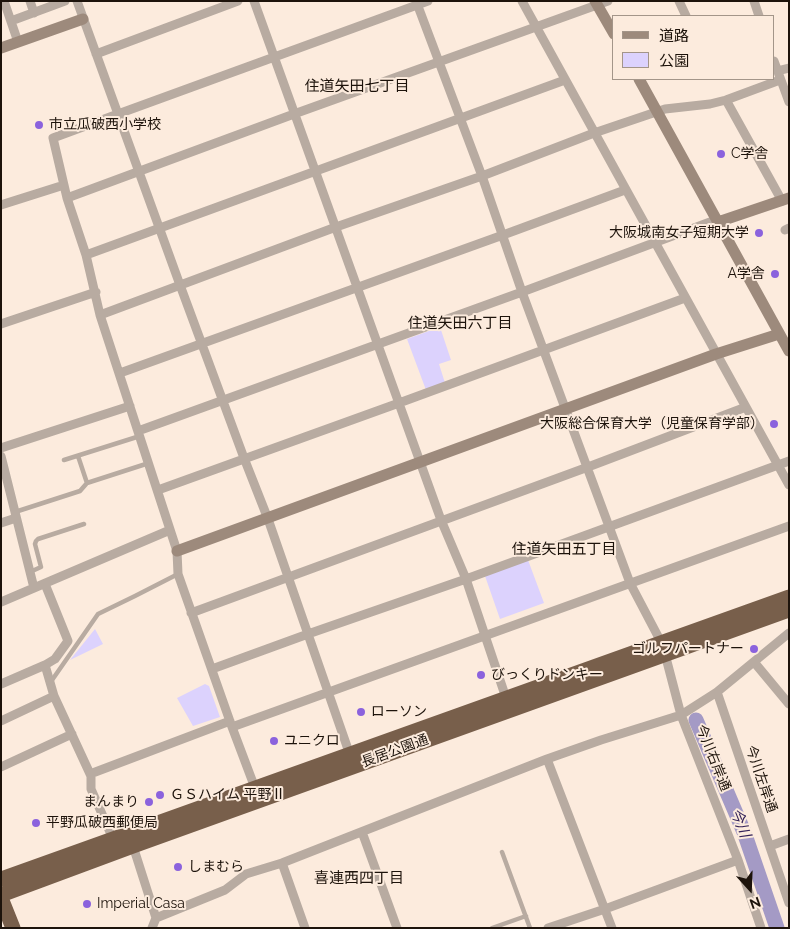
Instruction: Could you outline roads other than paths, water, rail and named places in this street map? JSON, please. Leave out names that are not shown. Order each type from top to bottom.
[{"type":"highway","name":"長居公園通","points":[[1,879],[255,788],[352,760],[663,648],[789,597]]},
{"type":"highway","name":"長居公園通","points":[[1,894],[133,846],[506,698],[789,610]]},
{"type":"highway","points":[[1,898],[13,928]]},
{"type":"street","points":[[4,1],[18,42]]},
{"type":"street","points":[[30,1],[34,12]]},
{"type":"street","points":[[11,21],[65,1]]},
{"type":"street","points":[[77,1],[267,518],[352,760]]},
{"type":"street","points":[[96,54],[238,1]]},
{"type":"street","points":[[254,1],[420,462],[466,579],[506,698]]},
{"type":"street","points":[[255,788],[178,574],[177,551],[100,315],[86,255],[64,185],[54,138],[274,58],[417,3],[428,1]]},
{"type":"street","points":[[522,1],[789,485]]},
{"type":"street","points":[[680,1],[686,15]]},
{"type":"street","points":[[756,2],[759,15]]},
{"type":"street","name":"今川右岸通","points":[[417,3],[630,583],[663,648],[681,715],[738,860],[761,928]]},
{"type":"street","points":[[68,198],[600,3],[612,30]]},
{"type":"street","points":[[1,48],[83,19]]},
{"type":"street","points":[[775,64],[789,102]]},
{"type":"street","points":[[775,78],[789,68]]},
{"type":"street","points":[[86,255],[565,80]]},
{"type":"street","points":[[640,80],[718,222],[784,332],[789,351]]},
{"type":"street","points":[[100,315],[336,227],[482,176],[594,133],[665,109],[710,104],[726,100],[770,80]]},
{"type":"street","points":[[139,434],[223,401],[710,222],[718,222],[785,200],[726,100]]},
{"type":"street","points":[[1,206],[64,185]]},
{"type":"street","points":[[120,373],[625,190]]},
{"type":"street","points":[[1,324],[96,292]]},
{"type":"street","points":[[158,490],[685,298]]},
{"type":"street","points":[[177,551],[566,408],[716,354],[784,332]]},
{"type":"street","points":[[1,448],[130,406]]},
{"type":"street","points":[[191,613],[746,408]]},
{"type":"street","points":[[1,456],[34,588]]},
{"type":"street","points":[[212,669],[789,461]]},
{"type":"street","points":[[1,523],[16,515]]},
{"type":"street","points":[[90,774],[485,637],[789,526]]},
{"type":"street","points":[[1,602],[170,530]]},
{"type":"street","points":[[1,684],[55,659],[68,641],[45,584]]},
{"type":"street","points":[[156,918],[225,890],[246,874],[282,863],[547,759],[681,715],[717,692],[789,634]]},
{"type":"street","points":[[754,662],[789,704]]},
{"type":"street","points":[[45,665],[54,696],[90,774],[91,789],[113,839]]},
{"type":"street","name":"今川左岸通","points":[[717,692],[789,904]]},
{"type":"street","points":[[1,720],[54,696]]},
{"type":"street","points":[[1,767],[72,734]]},
{"type":"street","points":[[547,759],[612,928]]},
{"type":"street","points":[[362,832],[397,928]]},
{"type":"street","points":[[770,846],[789,839]]},
{"type":"street","points":[[133,846],[156,918],[152,928]]},
{"type":"street","points":[[548,928],[738,860]]},
{"type":"street","points":[[282,863],[304,928]]},
{"type":"lane","points":[[64,460],[139,434]]},
{"type":"lane","points":[[78,456],[87,483]]},
{"type":"lane","points":[[16,515],[80,491],[87,483],[149,463]]},
{"type":"lane","points":[[30,572],[41,567],[35,544],[38,539],[84,524]]},
{"type":"lane","points":[[50,683],[98,614],[178,574]]},
{"type":"lane","points":[[502,852],[530,928]]},
{"type":"lane","points":[[492,928],[526,916]]},
{"type":"waterway","name":"今川","points":[[696,720],[744,832],[777,928]]},
{"type":"place","name":"市立瓜破西小学校","points":[[39,125]]},
{"type":"place","name":"C学舎","points":[[721,154]]},
{"type":"place","name":"大阪城南女子短期大学","points":[[759,233]]},
{"type":"place","name":"A学舎","points":[[775,274]]},
{"type":"place","name":"大阪総合保育大学（児童保育学部）","points":[[774,424]]},
{"type":"place","name":"ゴルフパートナー","points":[[754,649]]},
{"type":"place","name":"びっくりドンキー","points":[[481,675]]},
{"type":"place","name":"ローソン","points":[[361,712]]},
{"type":"place","name":"ユニクロ","points":[[274,741]]},
{"type":"place","name":"ＧＳハイム 平野Ⅱ","points":[[160,795]]},
{"type":"place","name":"まんまり","points":[[149,802]]},
{"type":"place","name":"平野瓜破西郵便局","points":[[36,823]]},
{"type":"place","name":"しまむら","points":[[178,867]]},
{"type":"place","name":"Imperial Casa","points":[[87,904]]},
{"type":"district","name":"住道矢田七丁目","points":[[357,86]]},
{"type":"district","name":"住道矢田六丁目","points":[[460,323]]},
{"type":"district","name":"住道矢田五丁目","points":[[564,549]]},
{"type":"district","name":"喜連西四丁目","points":[[359,878]]}]
